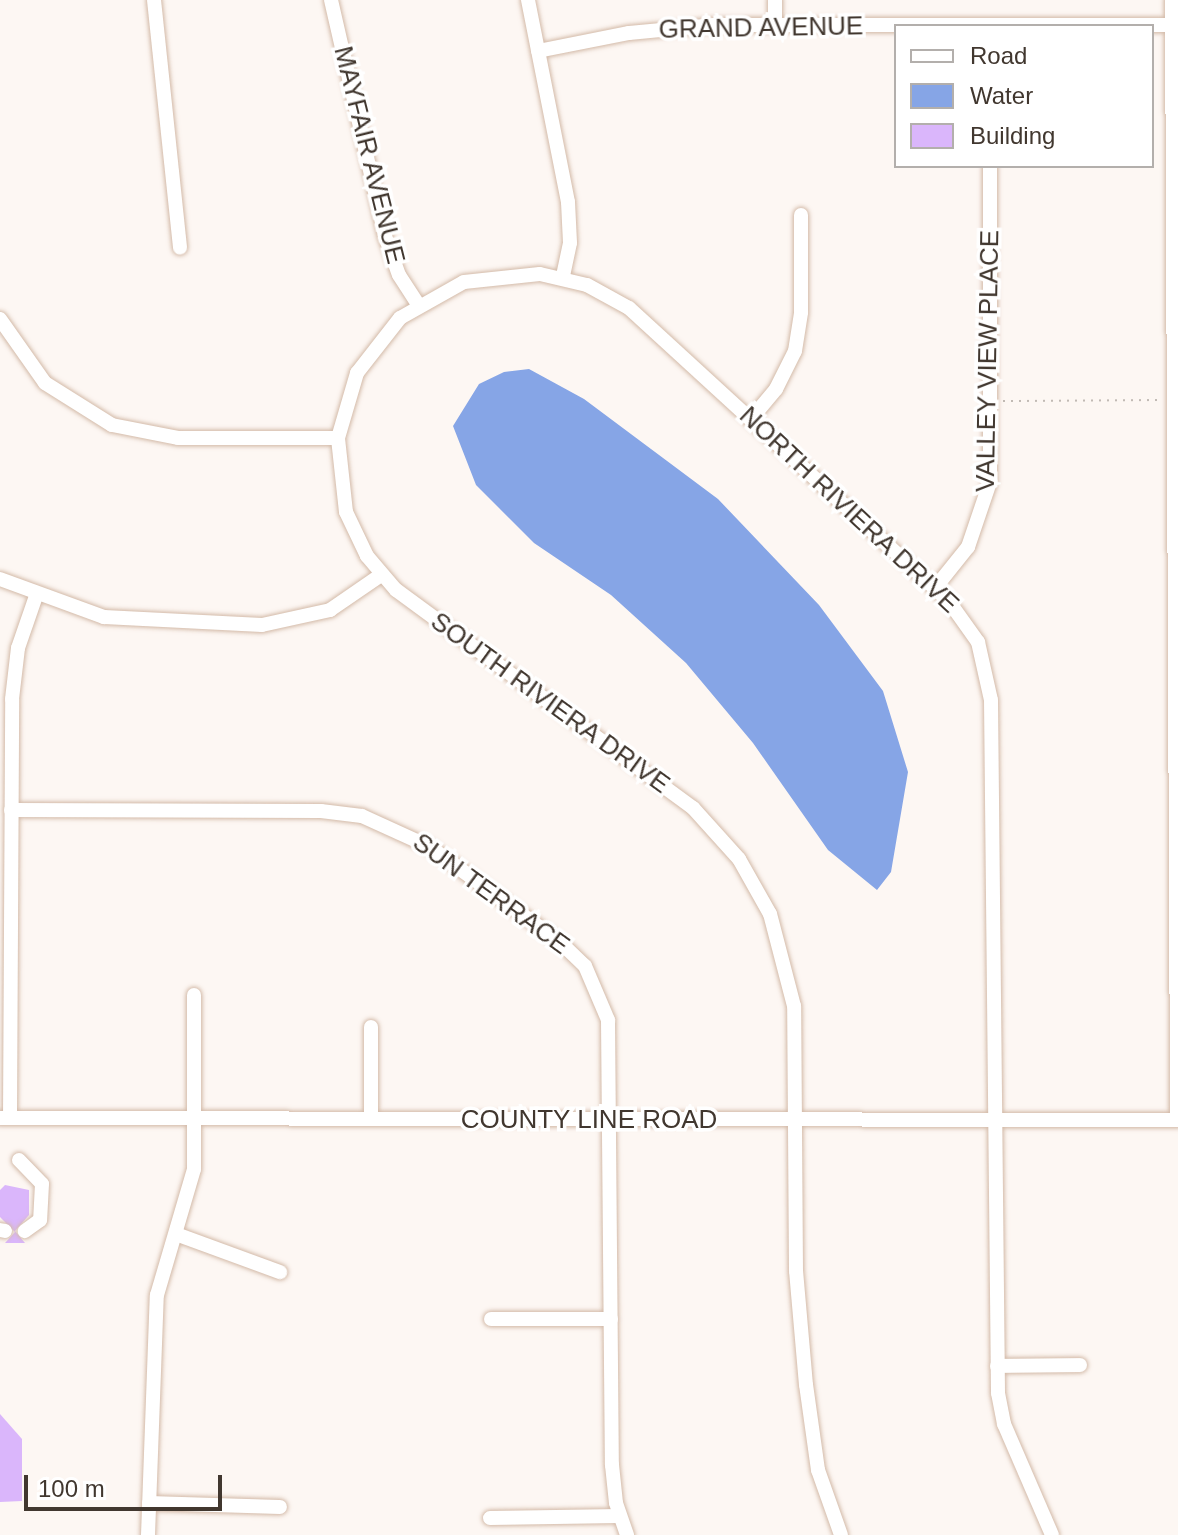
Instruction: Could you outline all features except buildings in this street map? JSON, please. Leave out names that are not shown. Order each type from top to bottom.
[{"type":"street","points":[[154,0],[180,248]]},
{"type":"street","name":"MAYFAIR AVENUE","points":[[331,0],[388,246],[418,304]]},
{"type":"street","points":[[528,0],[570,222],[563,277]]},
{"type":"street","points":[[775,0],[775,25]]},
{"type":"street","points":[[1172,0],[1175,25],[1178,1120]]},
{"type":"street","name":"GRAND AVENUE","points":[[1154,25],[1175,25]]},
{"type":"street","name":"GRAND AVENUE","points":[[538,51],[668,28],[894,26]]},
{"type":"street","name":"VALLEY VIEW PLACE","points":[[935,588],[968,547],[985,506],[991,401],[990,168]]},
{"type":"street","points":[[751,419],[776,389],[795,351],[801,312],[801,215]]},
{"type":"street","name":"NORTH RIVIERA DRIVE","points":[[418,304],[489,275],[563,277],[629,308],[935,588],[969,624],[990,681],[997,1366],[1004,1424],[1052,1535]]},
{"type":"street","name":"SOUTH RIVIERA DRIVE","points":[[418,304],[384,334],[357,373],[338,438],[346,512],[381,575],[413,604],[693,808],[739,859],[770,914],[789,975],[797,1121],[796,1271],[806,1385],[818,1470],[841,1535]]},
{"type":"street","points":[[0,319],[45,383],[112,425],[169,437],[338,438]]},
{"type":"street","points":[[0,579],[36,596],[139,622],[273,624],[330,610],[381,575]]},
{"type":"street","points":[[5,1118],[13,674],[36,596]]},
{"type":"street","name":"SUN TERRACE","points":[[11,810],[330,812],[362,816],[408,833],[560,942],[585,966],[608,1020],[612,1465],[620,1516],[627,1535]]},
{"type":"street","points":[[148,1535],[157,1295],[193,1183],[194,995]]},
{"type":"street","points":[[371,1027],[371,1118]]},
{"type":"street","name":"COUNTY LINE ROAD","points":[[5,1118],[1178,1120]]},
{"type":"street","points":[[19,1160],[42,1184],[40,1220],[25,1231]]},
{"type":"street","points":[[176,1234],[280,1272]]},
{"type":"street","points":[[491,1319],[611,1319]]},
{"type":"street","points":[[997,1366],[1080,1365]]},
{"type":"street","points":[[149,1503],[280,1507]]},
{"type":"street","points":[[490,1518],[620,1516]]},
{"type":"path","points":[[991,401],[1174,400]]},
{"type":"water","points":[[529,369],[584,399],[718,499],[819,605],[883,691],[908,772],[891,872],[877,890],[828,850],[753,743],[686,663],[611,595],[534,543],[476,485],[453,426],[479,384],[504,372]]}]
